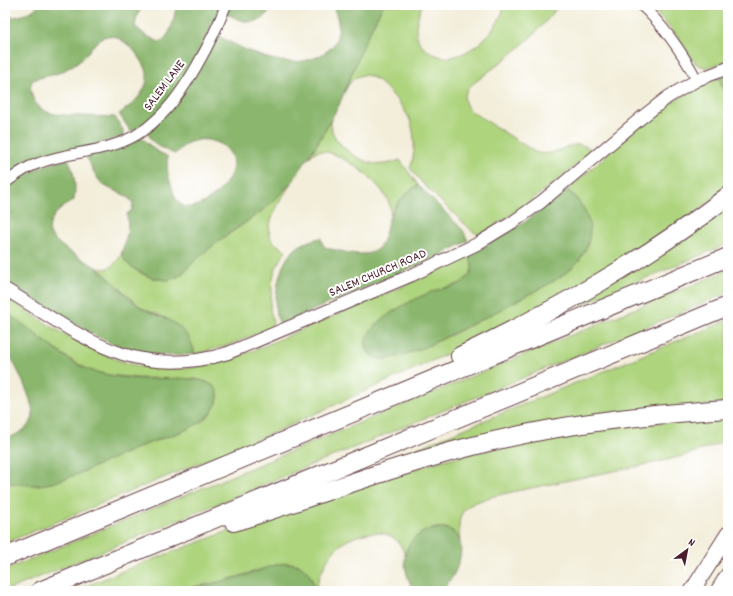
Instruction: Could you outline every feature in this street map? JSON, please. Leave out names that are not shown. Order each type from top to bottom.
[{"type":"highway","points":[[267,449],[559,307],[652,251],[728,196]]},
{"type":"highway","points":[[5,556],[267,449],[728,257]]},
{"type":"highway","points":[[40,591],[728,306]]},
{"type":"highway","points":[[130,554],[251,517],[387,471],[470,447],[577,424],[728,409]]},
{"type":"main road","points":[[692,591],[728,534]]},
{"type":"main road","points":[[718,591],[728,575]]},
{"type":"street","name":"SALEM LANE","points":[[5,183],[21,172],[39,163],[117,144],[138,134],[150,126],[167,108],[187,80],[208,45],[226,5]]},
{"type":"street","points":[[642,5],[674,40],[697,80]]},
{"type":"street","name":"SALEM CHURCH ROAD","points":[[5,289],[85,338],[107,349],[127,356],[155,361],[179,362],[202,360],[228,353],[418,273],[478,244],[541,202],[650,110],[677,90],[697,80],[728,68]]},
{"type":"green space","points":[[39,5],[144,5],[137,15],[135,26],[145,35],[159,42],[164,39],[170,31],[177,5],[221,5],[196,58],[173,93],[161,108],[146,122],[131,132],[119,114],[139,97],[147,80],[147,73],[142,61],[132,48],[119,39],[113,36],[103,37],[94,44],[85,56],[70,67],[56,74],[33,80],[31,83],[31,91],[33,98],[38,106],[45,111],[68,115],[115,117],[123,130],[123,136],[5,178],[5,17],[24,15]]},
{"type":"green space","points":[[230,5],[276,5],[264,17],[254,22],[248,22],[227,14]]},
{"type":"green space","points":[[331,5],[383,5],[366,39],[339,105],[293,181],[266,208],[221,239],[178,277],[169,280],[159,279],[150,277],[133,268],[125,261],[122,252],[128,231],[127,214],[132,210],[133,203],[124,195],[102,184],[86,156],[141,137],[155,150],[168,157],[168,176],[175,197],[182,205],[190,207],[199,205],[209,200],[226,183],[231,173],[233,163],[230,153],[226,148],[210,140],[198,140],[186,144],[175,154],[155,143],[149,136],[148,132],[217,35],[255,54],[268,58],[295,62],[308,60],[327,51],[336,40],[338,33],[338,20]]},
{"type":"green space","points":[[383,5],[422,5],[416,27],[416,33],[421,45],[438,56],[452,57],[469,50],[485,38],[498,22],[504,5],[559,5],[529,39],[470,86],[464,99],[466,105],[471,111],[535,152],[543,154],[551,153],[578,145],[585,146],[593,151],[538,196],[494,226],[479,235],[471,230],[424,185],[410,168],[414,150],[412,125],[407,115],[391,93],[377,80],[371,76],[365,75],[358,76],[353,80],[345,91],[366,39]]},
{"type":"green space","points":[[649,5],[728,5],[728,61],[706,68],[695,63],[678,37]]},
{"type":"green space","points":[[728,75],[728,100],[719,78]]},
{"type":"green space","points":[[719,78],[728,100],[728,188],[659,239],[500,330],[275,432],[5,543],[5,483],[38,485],[50,483],[78,474],[144,445],[186,430],[209,414],[217,403],[218,396],[207,382],[196,379],[138,378],[108,375],[89,370],[69,359],[5,312],[5,297],[69,337],[103,354],[139,366],[162,369],[178,369],[215,364],[252,351],[406,285],[469,256],[472,270],[464,281],[457,285],[437,290],[409,303],[388,316],[372,330],[366,341],[370,354],[380,359],[395,357],[424,347],[466,328],[559,278],[570,269],[580,260],[576,197],[567,190],[638,127],[657,113],[697,87]]},
{"type":"green space","points":[[332,119],[331,127],[333,134],[338,142],[352,154],[376,164],[388,164],[400,160],[418,185],[402,198],[390,215],[390,206],[385,195],[376,184],[353,164],[328,152],[318,151],[312,154],[309,158]]},
{"type":"green space","points":[[68,159],[74,179],[74,200],[60,210],[53,218],[49,228],[50,234],[61,245],[96,267],[143,309],[174,323],[184,331],[191,341],[194,354],[154,354],[119,346],[90,332],[5,282],[5,189],[20,178],[35,170]]},
{"type":"green space","points":[[293,181],[285,192],[270,223],[270,236],[277,245],[286,251],[276,268],[273,277],[270,309],[273,322],[271,328],[226,346],[194,354],[194,349],[168,319],[142,308],[96,267],[105,269],[112,266],[118,260],[122,252],[124,259],[129,265],[143,274],[152,278],[168,280],[175,278],[182,274],[202,254],[272,202]]},
{"type":"green space","points":[[418,185],[463,230],[468,241],[434,258],[281,324],[277,318],[276,311],[278,286],[283,266],[293,251],[300,245],[321,238],[324,245],[330,249],[361,254],[370,253],[379,247],[382,242],[389,219],[396,205]]},
{"type":"green space","points":[[567,190],[575,197],[586,213],[590,231],[586,250],[568,272],[543,287],[476,322],[422,348],[407,354],[385,359],[376,358],[369,353],[366,343],[369,334],[376,325],[399,308],[412,301],[436,290],[459,284],[469,275],[472,270],[469,256],[525,222]]},
{"type":"green space","points":[[728,201],[728,244],[581,305],[579,300]]},
{"type":"green space","points":[[728,270],[728,293],[5,591],[5,570]]},
{"type":"green space","points":[[5,312],[65,356],[90,370],[103,374],[144,379],[190,379],[203,381],[212,385],[218,392],[217,402],[213,411],[206,418],[190,428],[154,441],[69,477],[51,483],[38,485],[5,483],[5,439],[24,430],[30,424],[33,413],[24,383],[5,343]]},
{"type":"green space","points":[[728,320],[728,402],[374,466]]},
{"type":"green space","points":[[728,417],[728,439],[706,449],[659,462],[510,492],[478,501],[470,505],[462,513],[459,524],[460,541],[455,533],[447,529],[430,529],[413,540],[408,547],[405,556],[400,545],[393,538],[384,534],[363,534],[353,538],[343,543],[328,559],[318,580],[315,591],[311,577],[304,568],[300,565],[287,563],[237,577],[181,590],[143,592],[74,591],[135,566],[253,522],[443,460],[578,430]]},
{"type":"green space","points":[[441,528],[454,532],[460,542],[461,554],[456,570],[441,591],[414,591],[406,569],[405,559],[407,549],[411,541],[418,535],[428,530]]},
{"type":"green space","points":[[286,563],[298,565],[310,575],[314,591],[167,591],[224,581]]}]
